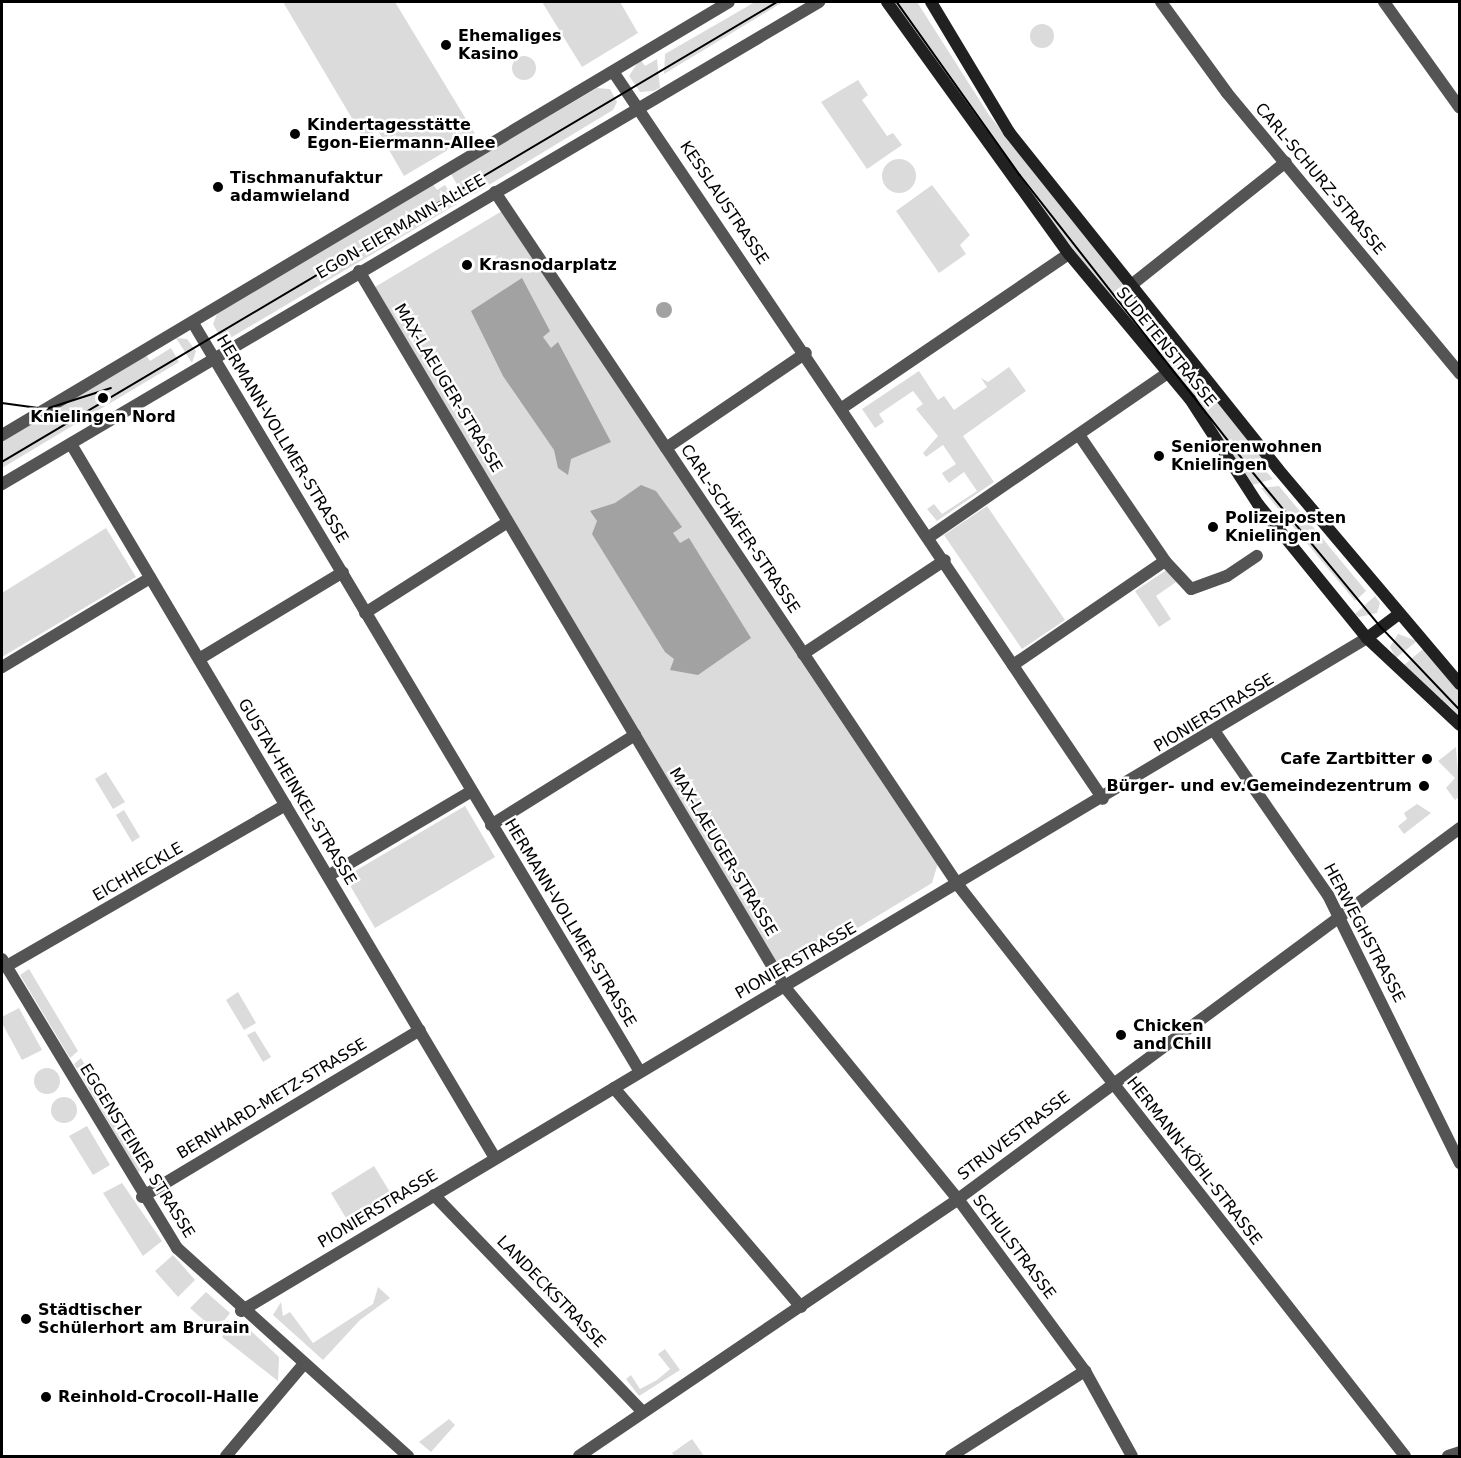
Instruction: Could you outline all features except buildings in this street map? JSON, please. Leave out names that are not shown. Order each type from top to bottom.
[{"type":"main road","name":"SUDETENSTRASSE","points":[[887,2],[1069,254],[1207,423],[1232,470],[1367,638],[1460,724]]},
{"type":"main road","name":"SUDETENSTRASSE","points":[[930,2],[992,109],[1130,286],[1399,614],[1460,684]]},
{"type":"main road","points":[[1367,638],[1399,614]]},
{"type":"street","name":"EGON-EIERMANN-ALLEE","points":[[2,435],[614,73],[729,2]]},
{"type":"street","name":"EGON-EIERMANN-ALLEE","points":[[2,484],[213,355],[495,192],[636,106],[819,2]]},
{"type":"street","name":"CARL-SCHURZ-STRASSE","points":[[1161,2],[1286,162],[1460,374]]},
{"type":"street","points":[[1384,2],[1460,108]]},
{"type":"street","name":"KESSLAUSTRASSE","points":[[614,73],[843,408],[1102,799]]},
{"type":"street","name":"SUDETENSTRASSE","points":[[1130,286],[1286,162]]},
{"type":"street","name":"CARL-SCHÄFER-STRASSE","points":[[495,192],[958,885]]},
{"type":"street","points":[[843,408],[1069,254]]},
{"type":"street","name":"MAX-LAEUGER-STRASSE","points":[[359,271],[784,986]]},
{"type":"street","name":"HERMANN-VOLLMER-STRASSE","points":[[193,323],[640,1072]]},
{"type":"street","points":[[666,448],[806,353]]},
{"type":"street","points":[[929,537],[1168,373]]},
{"type":"street","points":[[1079,435],[1166,561],[1191,589],[1227,576],[1257,556]]},
{"type":"street","name":"GUSTAV-HEINKEL-STRASSE","points":[[70,444],[495,1158]]},
{"type":"street","points":[[365,613],[508,522]]},
{"type":"street","points":[[803,654],[945,560]]},
{"type":"street","points":[[1013,665],[1166,561]]},
{"type":"street","points":[[199,659],[343,572]]},
{"type":"street","points":[[2,667],[150,578]]},
{"type":"street","name":"PIONIERSTRASSE","points":[[241,1311],[784,986],[1215,732],[1367,638]]},
{"type":"street","name":"HERWEGHSTRASSE","points":[[1215,732],[1339,915],[1460,1163]]},
{"type":"street","points":[[492,825],[635,735]]},
{"type":"street","points":[[328,876],[472,791]]},
{"type":"street","name":"EICHHECKLE","points":[[3,963],[286,805]]},
{"type":"street","name":"STRUVESTRASSE","points":[[579,1456],[958,1199],[1339,915],[1460,828]]},
{"type":"street","name":"HERMANN-KÖHL-STRASSE","points":[[958,885],[1405,1456]]},
{"type":"street","name":"EGGENSTEINER STRASSE","points":[[3,963],[142,1197],[177,1248],[241,1311],[408,1456]]},
{"type":"street","name":"SCHULSTRASSE","points":[[784,986],[958,1199],[1085,1371],[1132,1456]]},
{"type":"street","name":"BERNHARD-METZ-STRASSE","points":[[142,1197],[420,1030]]},
{"type":"street","points":[[614,1088],[801,1307]]},
{"type":"street","name":"LANDECKSTRASSE","points":[[434,1195],[643,1412]]},
{"type":"street","points":[[226,1456],[303,1365]]},
{"type":"street","points":[[951,1456],[1085,1371]]},
{"type":"street","points":[[1448,1456],[1460,1452]]},
{"type":"shaded area","points":[[283,2],[395,2],[475,134],[404,176],[378,131],[363,137]]},
{"type":"shaded area","points":[[542,2],[620,2],[638,33],[582,67]]},
{"type":"shaded area","points":[[755,2],[783,2],[664,74],[665,54]]},
{"type":"shaded area","points":[[893,2],[917,2],[989,115],[1269,466],[1265,470],[1273,479],[1249,486],[1042,212]]},
{"type":"shaded area","points":[[1042,24],[1050,28],[1054,36],[1050,44],[1042,48],[1034,44],[1030,36],[1034,28]]},
{"type":"shaded area","points":[[524,56],[529,57],[535,63],[535,73],[529,79],[524,80],[519,79],[513,73],[512,68],[513,63],[519,57]]},
{"type":"shaded area","points":[[640,59],[645,66],[657,59],[660,88],[640,92],[629,76]]},
{"type":"shaded area","points":[[858,80],[868,95],[862,100],[887,136],[893,133],[902,145],[867,169],[821,102]]},
{"type":"shaded area","points":[[597,88],[610,89],[617,102],[613,110],[474,194],[470,188],[462,193],[451,174]]},
{"type":"shaded area","points":[[899,159],[911,164],[916,176],[911,188],[899,193],[887,188],[882,176],[887,164]]},
{"type":"shaded area","points":[[433,184],[437,190],[445,185],[457,204],[232,337],[220,337],[213,324],[217,314]]},
{"type":"shaded area","points":[[932,185],[970,235],[960,245],[966,254],[939,273],[896,211]]},
{"type":"shaded area","points":[[502,211],[938,863],[932,883],[795,966],[776,961],[375,287]]},
{"type":"shaded area","points":[[522,278],[550,331],[543,337],[551,348],[558,342],[611,442],[571,459],[568,475],[558,468],[554,450],[503,376],[471,311]]},
{"type":"shaded area","points":[[661,302],[667,302],[672,310],[670,316],[661,318],[656,313],[656,307]]},
{"type":"shaded area","points":[[176,338],[187,339],[196,351],[192,363]]},
{"type":"shaded area","points":[[171,348],[179,362],[2,468],[2,442],[146,355],[150,361]]},
{"type":"shaded area","points":[[1009,367],[1026,391],[963,436],[994,482],[937,521],[927,509],[934,504],[942,514],[977,491],[964,472],[949,483],[945,478],[942,473],[956,464],[943,445],[926,457],[923,453],[938,436],[916,409],[923,404],[913,391],[879,414],[884,422],[875,428],[862,409],[919,371],[938,400],[944,396],[954,410],[987,387],[981,378],[988,382]]},
{"type":"shaded area","points":[[641,485],[656,491],[682,527],[673,533],[680,543],[689,538],[751,638],[698,675],[670,670],[674,659],[665,652],[592,534],[597,521],[590,511],[615,503]]},
{"type":"shaded area","points":[[1279,486],[1366,591],[1355,601],[1261,488]]},
{"type":"shaded area","points":[[987,506],[1065,620],[1022,649],[944,535]]},
{"type":"shaded area","points":[[106,528],[136,577],[2,657],[2,593]]},
{"type":"shaded area","points":[[1171,567],[1179,580],[1156,596],[1171,619],[1159,627],[1135,591]]},
{"type":"shaded area","points":[[1375,596],[1380,603],[1377,613],[1359,617],[1355,614]]},
{"type":"shaded area","points":[[1398,634],[1417,641],[1396,658],[1390,647]]},
{"type":"shaded area","points":[[1423,649],[1459,692],[1459,715],[1404,665]]},
{"type":"shaded area","points":[[1456,747],[1460,796],[1455,800],[1446,788],[1455,778],[1438,761]]},
{"type":"shaded area","points":[[106,772],[125,802],[113,809],[95,779]]},
{"type":"shaded area","points":[[1417,804],[1431,813],[1404,834],[1398,826],[1407,819],[1404,813]]},
{"type":"shaded area","points":[[465,806],[495,857],[375,928],[345,877]]},
{"type":"shaded area","points":[[124,810],[140,837],[132,842],[116,815]]},
{"type":"shaded area","points":[[29,969],[78,1051],[70,1058],[20,975]]},
{"type":"shaded area","points":[[238,992],[256,1023],[244,1030],[226,1000]]},
{"type":"shaded area","points":[[19,1008],[42,1050],[22,1060],[2,1023],[2,1017]]},
{"type":"shaded area","points":[[255,1031],[271,1057],[263,1062],[247,1035]]},
{"type":"shaded area","points":[[81,1058],[146,1167],[138,1172],[74,1064]]},
{"type":"shaded area","points":[[47,1068],[56,1072],[60,1081],[56,1090],[47,1094],[38,1090],[34,1081],[38,1072]]},
{"type":"shaded area","points":[[64,1097],[73,1101],[77,1110],[73,1119],[64,1123],[55,1119],[51,1110],[55,1101]]},
{"type":"shaded area","points":[[87,1126],[110,1165],[93,1175],[69,1136]]},
{"type":"shaded area","points":[[374,1166],[396,1202],[352,1228],[331,1193]]},
{"type":"shaded area","points":[[122,1183],[162,1241],[143,1256],[103,1193]]},
{"type":"shaded area","points":[[173,1255],[195,1280],[178,1297],[155,1271]]},
{"type":"shaded area","points":[[378,1287],[390,1298],[360,1320],[323,1360],[273,1315],[281,1302],[283,1316],[290,1312],[313,1343],[373,1304]]},
{"type":"shaded area","points":[[206,1292],[230,1313],[216,1331],[190,1308]]},
{"type":"shaded area","points":[[237,1318],[279,1357],[278,1381],[222,1337]]},
{"type":"shaded area","points":[[665,1349],[680,1370],[639,1396],[626,1379],[631,1375],[640,1389],[657,1380],[670,1369],[658,1354]]},
{"type":"shaded area","points":[[449,1419],[455,1425],[431,1452],[419,1442]]},
{"type":"shaded area","points":[[692,1439],[704,1456],[674,1456],[672,1453]]},
{"type":"tram line","points":[[2,462],[777,2]]},
{"type":"tram line","points":[[897,2],[1020,175],[1251,470],[1381,627],[1460,710]]},
{"type":"tram line","points":[[2,403],[46,409],[111,388]]},
{"type":"place","name":"Ehemaliges Kasino","points":[[446,45]]},
{"type":"place","name":"Kindertagesstätte Egon-Eiermann-Allee","points":[[295,134]]},
{"type":"place","name":"Tischmanufaktur adamwieland","points":[[218,187]]},
{"type":"place","name":"Krasnodarplatz","points":[[467,265]]},
{"type":"place","name":"Knielingen Nord","points":[[103,398]]},
{"type":"place","name":"Seniorenwohnen Knielingen","points":[[1159,456]]},
{"type":"place","name":"Polizeiposten Knielingen","points":[[1213,527]]},
{"type":"place","name":"Cafe Zartbitter","points":[[1427,759]]},
{"type":"place","name":"Bürger- und ev.Gemeindezentrum","points":[[1424,786]]},
{"type":"place","name":"Chicken and Chill","points":[[1121,1035]]},
{"type":"place","name":"Städtischer Schülerhort am Brurain","points":[[26,1319]]},
{"type":"place","name":"Reinhold-Crocoll-Halle","points":[[46,1397]]}]
